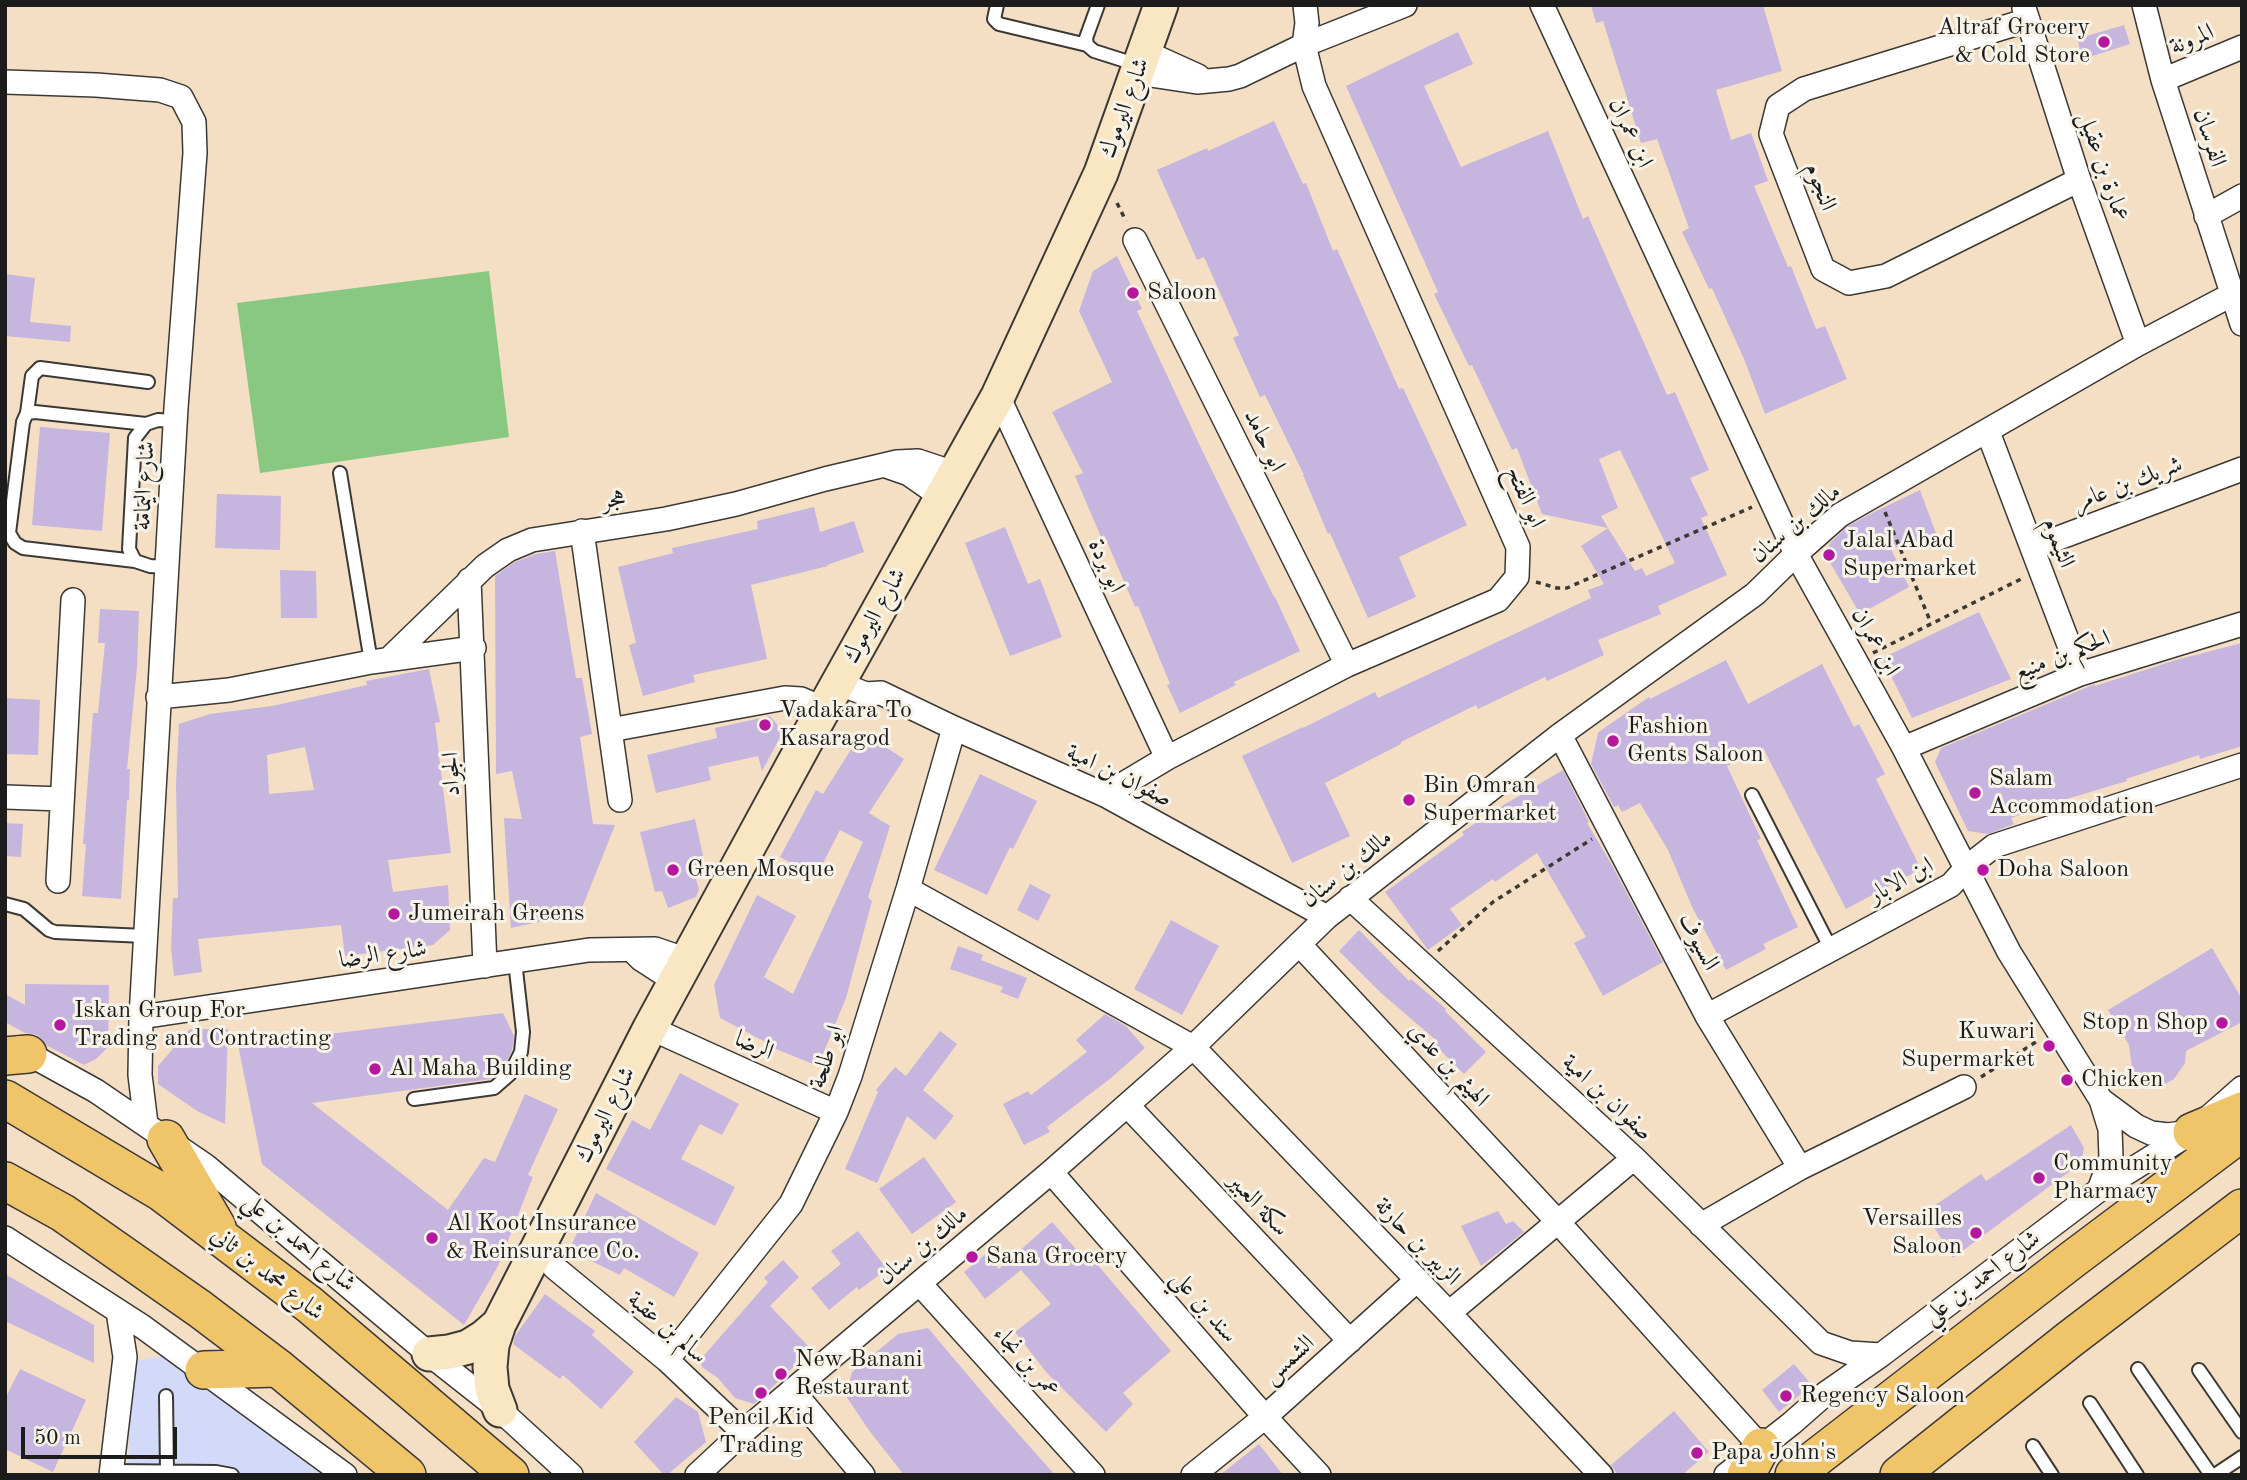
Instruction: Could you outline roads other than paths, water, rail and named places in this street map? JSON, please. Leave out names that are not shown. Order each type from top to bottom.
[{"type":"main road","name":"شارع محمد بن ثاني","points":[[5,1099],[161,1192],[310,1305],[510,1475]]},
{"type":"main road","points":[[2192,1132],[2242,1111]]},
{"type":"main road","points":[[156,1132],[225,1240]]},
{"type":"main road","name":"شارع احمد بن علي","points":[[1794,1475],[2242,1132]]},
{"type":"main road","points":[[5,1181],[63,1213],[200,1309],[278,1368],[407,1475]]},
{"type":"main road","points":[[1906,1471],[2070,1339],[2242,1208]]},
{"type":"main road","points":[[204,1370],[278,1368]]},
{"type":"street","name":"شارع اليرموك","points":[[500,1410],[492,1389],[490,1367],[492,1345],[499,1324],[681,970],[998,396],[1101,173],[1161,5]]},
{"type":"street","name":"ابو الفتح","points":[[1305,5],[1307,23],[1304,45],[1314,86],[1518,547],[1517,577],[1498,600],[1347,664]]},
{"type":"street","points":[[1141,64],[1187,82],[1207,82],[1240,76],[1304,45],[1405,5]]},
{"type":"street","name":"ابن عمران","points":[[1542,5],[1796,554],[1904,748],[2009,952],[2101,1100],[2110,1129],[2111,1158],[2099,1190]]},
{"type":"street","name":"الفرسان","points":[[2144,5],[2163,80],[2242,324]]},
{"type":"street","name":"عمارة بن عقيل","points":[[2025,13],[2079,180],[2138,344]]},
{"type":"street","name":"النجوم","points":[[2025,13],[1804,89],[1778,106],[1771,134],[1823,269],[1849,284],[1886,276],[2079,180]]},
{"type":"street","name":"المرونة","points":[[2163,80],[2242,47]]},
{"type":"street","name":"شارع اليمامة","points":[[5,82],[160,90],[181,97],[194,122],[195,153],[175,421],[141,1017],[141,1091],[156,1132]]},
{"type":"street","points":[[2206,216],[2242,196]]},
{"type":"street","name":"ابو حامد","points":[[1135,240],[1347,664]]},
{"type":"street","name":"مالك بن سنان","points":[[697,1475],[743,1432],[920,1284],[1193,1048],[1327,917],[1560,735],[1755,594],[1840,515],[2138,344],[2231,295]]},
{"type":"street","name":"ابو بردة","points":[[998,396],[1167,758]]},
{"type":"street","name":"الثيموم","points":[[1988,432],[2080,674]]},
{"type":"street","name":"هجر","points":[[380,660],[508,550],[532,540],[724,507],[886,466],[948,485]]},
{"type":"street","name":"شريك بن عامر","points":[[2032,548],[2242,469]]},
{"type":"street","points":[[582,531],[620,800]]},
{"type":"street","name":"الجواد","points":[[470,580],[485,966]]},
{"type":"street","points":[[58,881],[73,600]]},
{"type":"street","name":"الحكم بن منيع","points":[[1904,748],[2080,674],[2242,624]]},
{"type":"street","points":[[158,697],[229,690],[380,660],[474,648]]},
{"type":"street","points":[[1105,795],[1167,758],[1347,664]]},
{"type":"street","name":"صفوان بن امية","points":[[610,730],[776,700],[881,693],[1105,795],[1327,917]]},
{"type":"street","name":"ابو طلحة","points":[[667,1360],[792,1204],[836,1112],[850,1076],[908,889],[954,728]]},
{"type":"street","name":"السيوف","points":[[1560,735],[1707,1016],[1800,1168]]},
{"type":"street","name":"ابن الابار","points":[[1707,1016],[1951,885],[1966,868],[1994,846],[2242,765]]},
{"type":"street","points":[[5,797],[62,799]]},
{"type":"street","name":"الزبير بن حارثة","points":[[908,889],[1193,1048],[1601,1475]]},
{"type":"street","name":"صفوان بن امية","points":[[1350,898],[1634,1158],[1821,1343],[1850,1353],[1881,1355]]},
{"type":"street","name":"الهيثم بن عدي","points":[[1299,944],[1558,1222],[1753,1461]]},
{"type":"street","name":"شارع الرضا","points":[[141,1017],[589,950],[632,950],[647,963],[681,970]]},
{"type":"street","name":"الرضا","points":[[650,1028],[836,1112]]},
{"type":"street","name":"شارع احمد بن علي","points":[[13,1050],[96,1091],[226,1181],[429,1354],[500,1410],[571,1475]]},
{"type":"street","points":[[96,1091],[113,1090],[121,1086],[133,1074],[140,1058]]},
{"type":"street","points":[[1701,1225],[1800,1168],[1964,1087]]},
{"type":"street","name":"شارع احمد بن علي","points":[[1726,1475],[1753,1461],[1825,1394],[1881,1355],[2099,1190],[2192,1132],[2242,1088]]},
{"type":"street","name":"ابن عمران","points":[[2101,1100],[2136,1126],[2151,1133],[2168,1135],[2192,1132]]},
{"type":"street","name":"سكة العبير","points":[[1127,1105],[1350,1341]]},
{"type":"street","points":[[1449,1313],[1634,1158]]},
{"type":"street","name":"سند بن علي","points":[[1051,1172],[1319,1475]]},
{"type":"street","points":[[5,1238],[204,1370],[345,1475]]},
{"type":"street","name":"سالم بن عقبة","points":[[554,1267],[667,1360],[743,1432]]},
{"type":"street","name":"الشمس","points":[[1193,1475],[1265,1417],[1417,1280]]},
{"type":"street","name":"عمر بن نجاء","points":[[920,1284],[1093,1475]]},
{"type":"street","points":[[111,1473],[125,1357],[118,1311]]},
{"type":"street","name":"شارع اليرموك","points":[[429,1354],[467,1347],[499,1324]]},
{"type":"street","points":[[125,1357],[136,1347],[157,1338]]},
{"type":"street","points":[[1821,1343],[1829,1368],[1825,1394]]},
{"type":"street","points":[[792,1390],[863,1475]]},
{"type":"lane","points":[[997,5],[994,19],[999,24],[1087,45],[1094,51],[1141,64]]},
{"type":"lane","points":[[1087,45],[1086,37],[1098,5]]},
{"type":"lane","points":[[148,382],[40,368],[32,376],[27,414],[23,422],[9,533],[15,543],[23,548],[167,567]]},
{"type":"lane","points":[[27,414],[35,412],[146,424],[158,420],[175,421]]},
{"type":"lane","points":[[135,561],[129,549],[135,438],[146,424]]},
{"type":"lane","points":[[340,473],[380,660]]},
{"type":"lane","points":[[1752,795],[1831,949]]},
{"type":"lane","points":[[5,904],[24,909],[55,932],[145,936]]},
{"type":"lane","points":[[414,1099],[494,1088],[510,1074],[521,1052],[523,1032],[515,961]]},
{"type":"lane","points":[[2138,1369],[2213,1475],[2242,1457]]},
{"type":"lane","points":[[2199,1370],[2242,1432]]},
{"type":"lane","points":[[166,1396],[167,1471]]},
{"type":"lane","points":[[2090,1404],[2137,1475]]},
{"type":"lane","points":[[2033,1446],[2052,1475]]},
{"type":"lane","points":[[111,1473],[167,1471],[232,1475]]},
{"type":"place","name":"Altraf Grocery & Cold Store","points":[[2104,42]]},
{"type":"place","name":"Saloon","points":[[1133,293]]},
{"type":"place","name":"Jalal Abad Supermarket","points":[[1829,555]]},
{"type":"place","name":"Vadakara To Kasaragod","points":[[765,725]]},
{"type":"place","name":"Fashion Gents Saloon","points":[[1613,741]]},
{"type":"place","name":"Salam Accommodation","points":[[1975,793]]},
{"type":"place","name":"Bin Omran Supermarket","points":[[1409,800]]},
{"type":"place","name":"Green Mosque","points":[[673,870]]},
{"type":"place","name":"Doha Saloon","points":[[1983,870]]},
{"type":"place","name":"Jumeirah Greens","points":[[394,914]]},
{"type":"place","name":"Stop n Shop","points":[[2222,1023]]},
{"type":"place","name":"Iskan Group For Trading and Contracting","points":[[60,1025]]},
{"type":"place","name":"Kuwari Supermarket","points":[[2049,1046]]},
{"type":"place","name":"Al Maha Building","points":[[375,1069]]},
{"type":"place","name":"Chicken","points":[[2067,1080]]},
{"type":"place","name":"Community Pharmacy","points":[[2039,1178]]},
{"type":"place","name":"Versailles Saloon","points":[[1976,1233]]},
{"type":"place","name":"Al Koot Insurance & Reinsurance Co.","points":[[432,1238]]},
{"type":"place","name":"Sana Grocery","points":[[972,1257]]},
{"type":"place","name":"New Banani Restaurant","points":[[781,1374]]},
{"type":"place","name":"Pencil Kid Trading","points":[[761,1393]]},
{"type":"place","name":"Regency Saloon","points":[[1786,1396]]},
{"type":"place","name":"Papa John's","points":[[1697,1453]]}]
